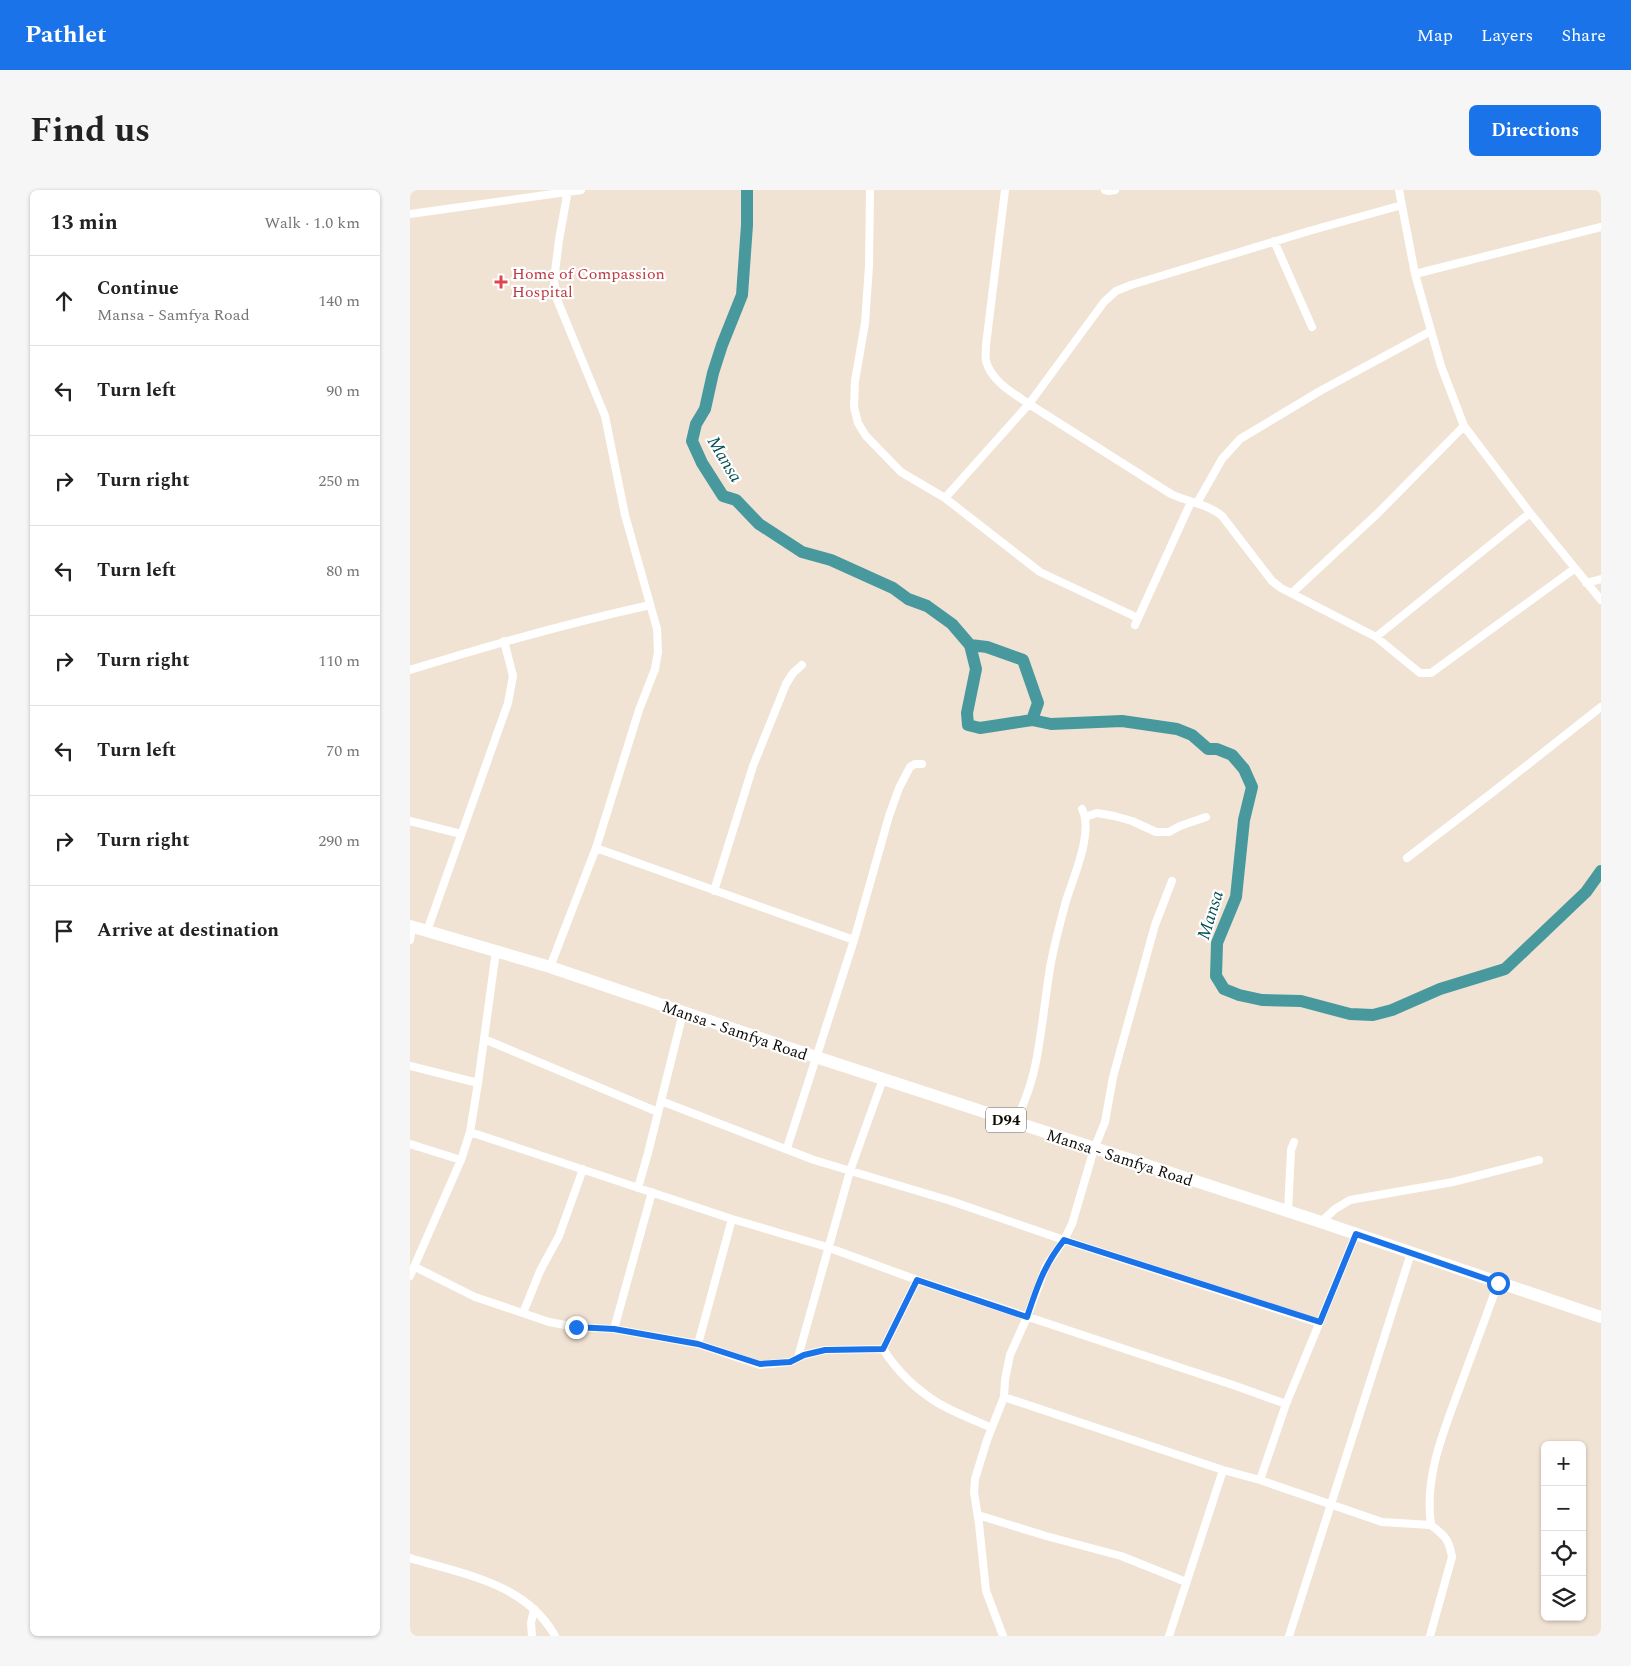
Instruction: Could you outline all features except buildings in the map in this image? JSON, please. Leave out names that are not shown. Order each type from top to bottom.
[{"type":"main road","name":"Mansa - Samfya Road","points":[[411,927],[550,967],[816,1058],[1321,1222],[1601,1317]]},
{"type":"street","points":[[410,214],[581,190]]},
{"type":"street","points":[[870,190],[869,266],[865,323],[855,381],[854,407],[858,423],[866,436],[901,472],[945,498],[1040,572],[1137,622],[1194,503],[1222,459],[1240,438],[1431,331]]},
{"type":"street","points":[[1005,190],[986,360],[991,374],[1010,392],[1171,494],[1209,507],[1222,516],[1272,581],[1281,588],[1376,637],[1420,673],[1431,673],[1574,569]]},
{"type":"street","points":[[1106,190],[1115,190]]},
{"type":"street","points":[[1399,190],[1415,274],[1442,366],[1464,426],[1574,569],[1601,600]]},
{"type":"street","points":[[550,967],[596,848],[639,710],[655,669],[658,652],[657,629],[625,515],[605,416],[556,297],[554,280],[558,240],[569,191]]},
{"type":"street","points":[[945,498],[1029,404],[1104,302],[1116,291],[1402,205]]},
{"type":"street","points":[[1415,274],[1601,227]]},
{"type":"street","points":[[1274,242],[1312,327]]},
{"type":"street","points":[[1292,593],[1377,514],[1464,426]]},
{"type":"street","points":[[1376,637],[1530,513]]},
{"type":"street","points":[[1586,583],[1601,579]]},
{"type":"street","points":[[410,670],[504,641],[650,605]]},
{"type":"street","points":[[427,931],[508,703],[512,686],[511,665],[504,641]]},
{"type":"street","points":[[714,891],[756,757],[786,684],[793,673],[802,665]]},
{"type":"street","points":[[1406,858],[1601,707]]},
{"type":"street","points":[[787,1148],[854,940],[890,816],[910,767],[915,764],[922,764]]},
{"type":"street","points":[[1015,1123],[1036,1064],[1050,967],[1069,892],[1081,856],[1083,813],[1114,816],[1132,821],[1156,832],[1169,832],[1180,826],[1206,818]]},
{"type":"street","points":[[410,821],[461,834]]},
{"type":"street","points":[[596,848],[854,940]]},
{"type":"street","points":[[1003,1636],[986,1591],[974,1492],[975,1479],[1004,1397],[1010,1355],[1027,1317],[1038,1282],[1072,1224],[1094,1149],[1105,1122],[1113,1077],[1155,925],[1172,881]]},
{"type":"street","points":[[410,940],[411,927]]},
{"type":"street","points":[[410,1276],[461,1160],[470,1132],[496,951]]},
{"type":"street","points":[[638,1188],[683,1013]]},
{"type":"street","points":[[484,1039],[658,1112]]},
{"type":"street","points":[[410,1066],[478,1083]]},
{"type":"street","points":[[798,1357],[850,1171],[883,1079]]},
{"type":"street","points":[[661,1101],[814,1160],[951,1201],[1064,1240],[1320,1322]]},
{"type":"street","points":[[470,1132],[732,1219],[828,1248],[917,1280],[1286,1404]]},
{"type":"street","points":[[1288,1212],[1291,1150],[1294,1142]]},
{"type":"street","points":[[410,1144],[461,1160]]},
{"type":"street","points":[[1321,1222],[1335,1209],[1350,1200],[1453,1182],[1539,1160]]},
{"type":"street","points":[[524,1313],[540,1271],[559,1236],[583,1169]]},
{"type":"street","points":[[614,1329],[652,1192]]},
{"type":"street","points":[[698,1344],[732,1219]]},
{"type":"street","points":[[1260,1480],[1286,1404],[1356,1234]]},
{"type":"street","points":[[1289,1636],[1411,1253]]},
{"type":"street","points":[[415,1267],[475,1297],[549,1322],[576,1327],[614,1329],[698,1344],[760,1364],[790,1362],[798,1357],[825,1350],[883,1349]]},
{"type":"street","points":[[883,1349],[917,1280]]},
{"type":"street","points":[[1431,1525],[1429,1507],[1432,1472],[1441,1439],[1498,1283]]},
{"type":"street","points":[[883,1349],[890,1360],[920,1390],[939,1404],[992,1428]]},
{"type":"street","points":[[1004,1397],[1223,1470],[1260,1480],[1382,1522],[1431,1525],[1445,1536],[1450,1544],[1452,1557],[1430,1636]]},
{"type":"street","points":[[1169,1636],[1223,1470]]},
{"type":"street","points":[[978,1515],[1121,1556],[1186,1582]]},
{"type":"street","points":[[410,1558],[500,1586],[534,1609],[555,1636]]},
{"type":"street","points":[[532,1636],[531,1623],[534,1609]]},
{"type":"waterway","name":"Mansa","points":[[747,190],[747,225],[742,295],[722,345],[713,373],[705,409],[696,424],[692,441],[702,463],[723,496],[736,500],[759,524],[802,552],[831,560],[893,588],[908,599],[927,606],[952,624],[970,645],[976,669],[967,713],[968,725],[980,728],[1032,720],[1051,724],[1122,721],[1177,729],[1192,735],[1208,749],[1217,749],[1232,755],[1244,769],[1252,787],[1244,820],[1236,897],[1217,943],[1216,976],[1224,989],[1239,995],[1262,1000],[1301,1001],[1350,1014],[1373,1015],[1392,1010],[1440,989],[1505,969],[1586,892],[1601,871]]},
{"type":"waterway","name":"Mansa","points":[[970,645],[987,647],[1023,660],[1038,703],[1032,720]]},
{"type":"place","name":"Home of Compassion Hospital","points":[[501,282]]},
{"type":"route","points":[[576,1327],[614,1329],[669,1338],[698,1344],[760,1364],[790,1362],[798,1357],[825,1350],[883,1349],[917,1280],[1027,1317],[1038,1282],[1052,1255],[1064,1240],[1320,1322],[1356,1234],[1498,1283]]}]
